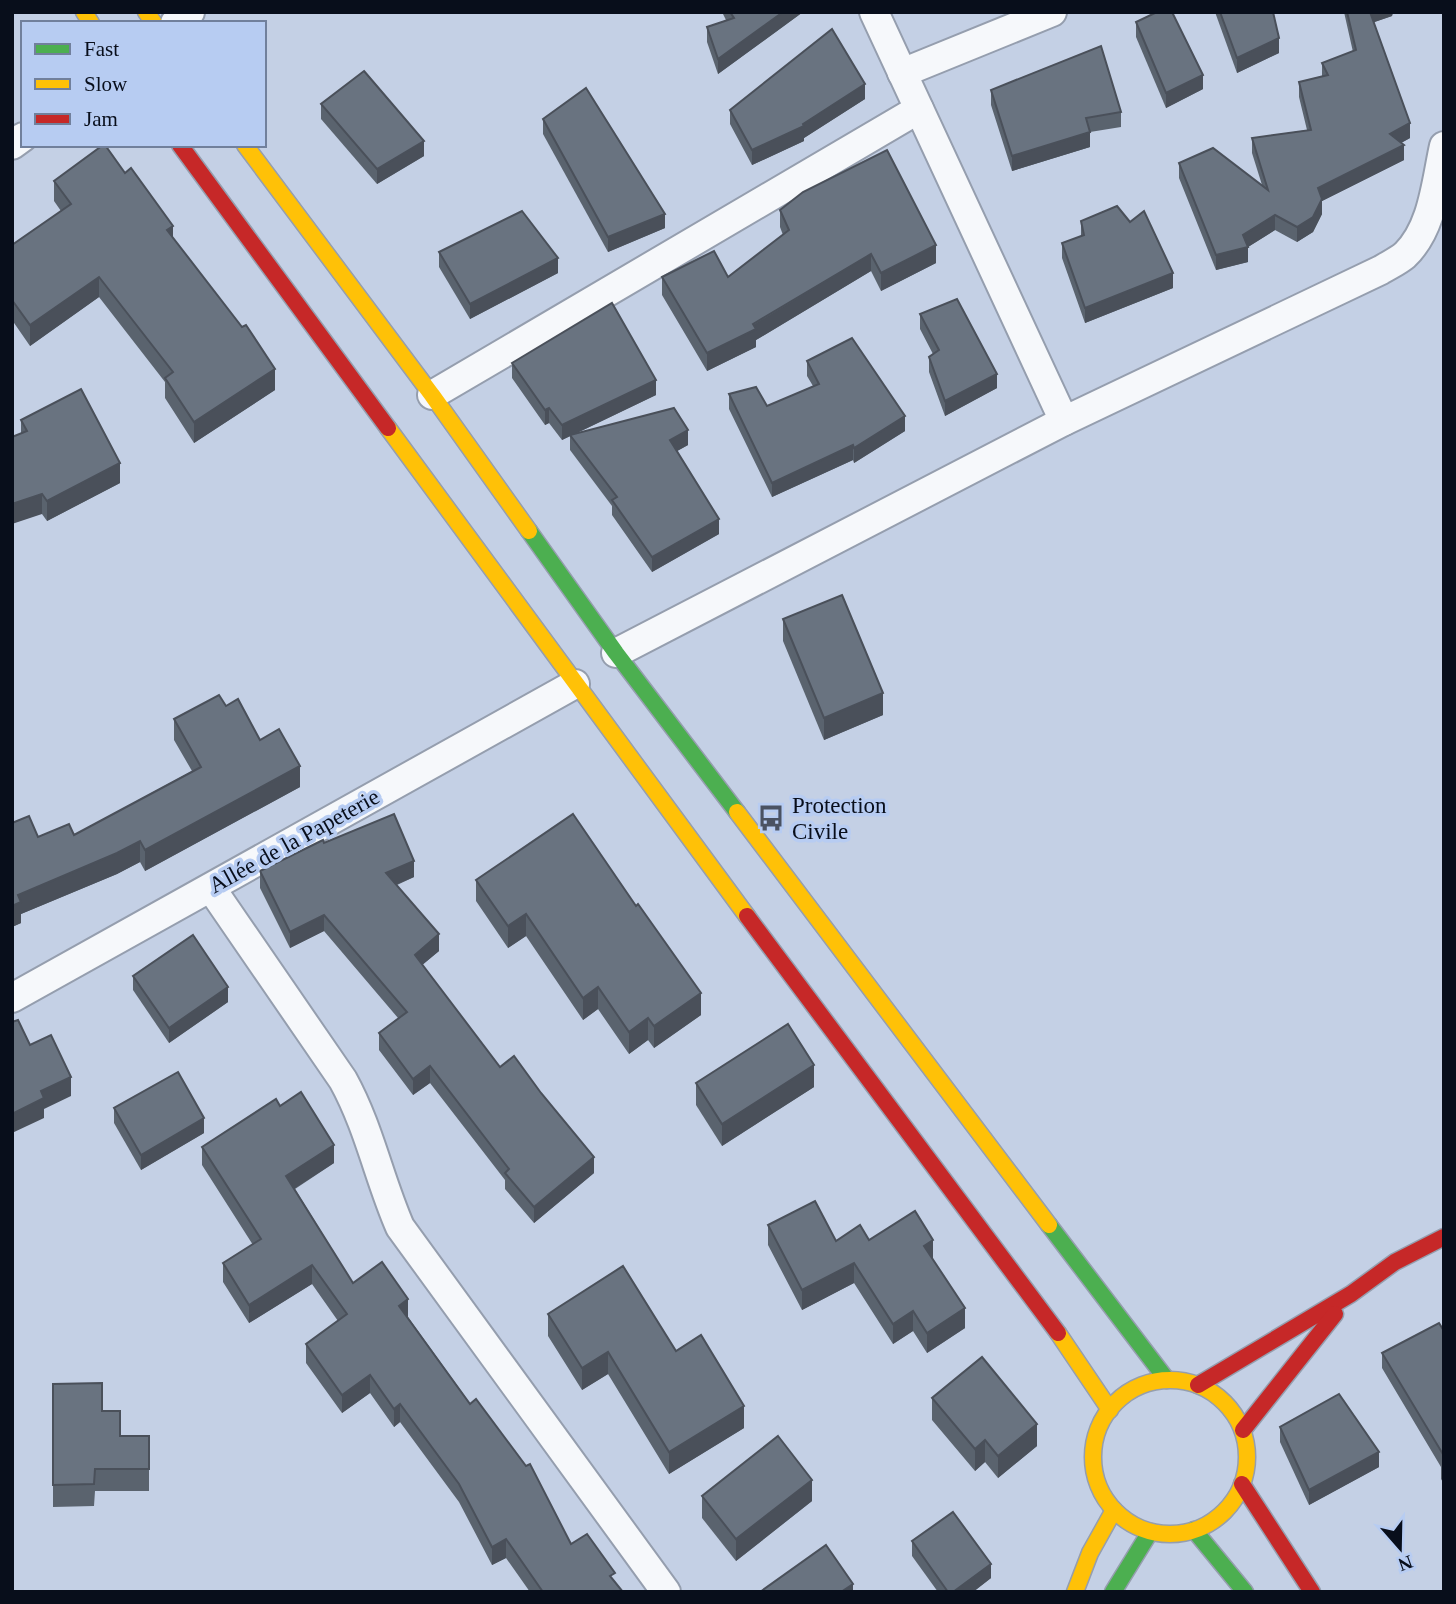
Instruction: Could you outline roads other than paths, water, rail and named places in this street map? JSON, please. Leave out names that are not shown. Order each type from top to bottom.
[{"type":"main road","points":[[181,147],[575,684],[1072,1352],[1110,1410]]},
{"type":"main road","points":[[247,147],[432,395],[616,653],[1167,1380]]},
{"type":"main road","points":[[1198,1385],[1351,1294],[1395,1262],[1444,1237]]},
{"type":"main road","points":[[1242,1430],[1351,1294]]},
{"type":"main road","points":[[1167,1380],[1198,1385],[1225,1403],[1242,1430],[1247,1458],[1242,1484],[1233,1502],[1220,1516],[1194,1530],[1167,1534],[1150,1532],[1125,1520],[1114,1510],[1098,1486],[1093,1459],[1096,1433],[1110,1410],[1124,1396],[1140,1386],[1167,1380]]},
{"type":"main road","points":[[1242,1484],[1312,1592]]},
{"type":"main road","points":[[1075,1592],[1087,1561],[1114,1510]]},
{"type":"main road","points":[[1194,1530],[1245,1592]]},
{"type":"main road","points":[[1113,1592],[1150,1532]]},
{"type":"street","points":[[874,12],[1064,421]]},
{"type":"street","points":[[902,72],[1052,12]]},
{"type":"street","points":[[432,395],[919,109]]},
{"type":"street","points":[[616,653],[1064,421],[1381,270],[1404,256],[1417,240],[1428,216],[1444,146]]},
{"type":"street","name":"Allée de la Papeterie","points":[[12,998],[575,684]]},
{"type":"street","points":[[211,888],[343,1080],[359,1108],[387,1197],[400,1227],[666,1592]]},
{"type":"place","name":"Protection Civile","points":[[771,818]]}]
